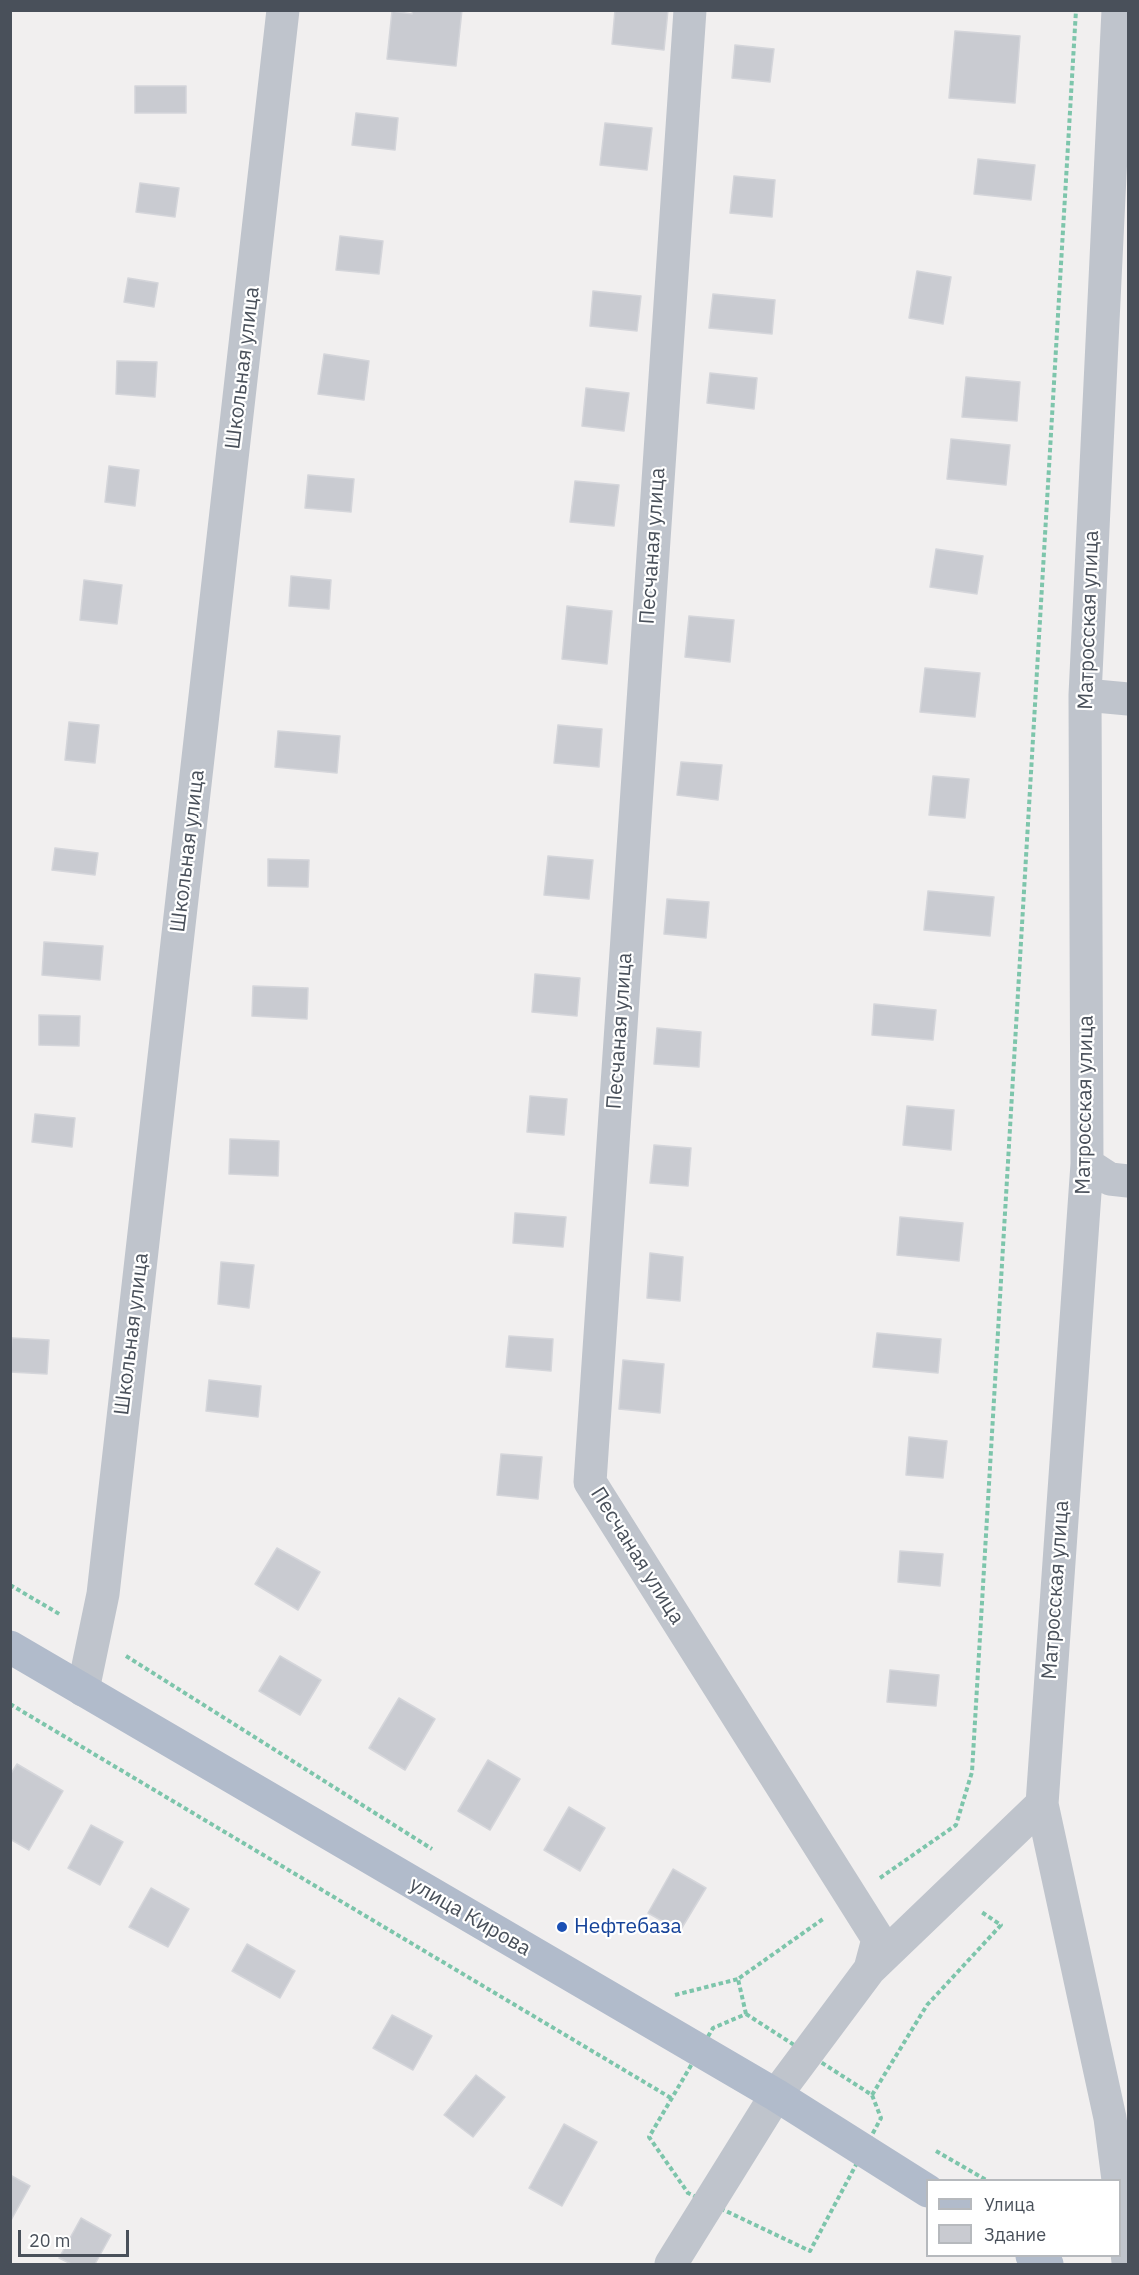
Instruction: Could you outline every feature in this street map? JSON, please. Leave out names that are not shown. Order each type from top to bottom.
[{"type":"main road","name":"улица Кирова","points":[[10,1647],[776,2095],[926,2190]]},
{"type":"main road","points":[[1034,2257],[1047,2265]]},
{"type":"street","name":"Школьная улица","points":[[83,1690],[103,1594],[284,10]]},
{"type":"street","name":"Песчаная улица","points":[[690,10],[590,1482],[878,1939],[870,1969]]},
{"type":"street","name":"Матросская улица","points":[[1118,10],[1118,217],[1085,695],[1087,1164],[1042,1804],[1119,2118],[1118,2179]]},
{"type":"street","points":[[1085,695],[1128,699]]},
{"type":"street","points":[[1087,1164],[1110,1179],[1128,1181]]},
{"type":"street","points":[[671,2265],[776,2095],[870,1969],[1042,1804]]},
{"type":"street","points":[[1121,2206],[1128,2262]]},
{"type":"path","points":[[665,1997],[738,1979],[956,1825],[972,1772],[1076,10]]},
{"type":"path","points":[[10,1585],[94,1635],[435,1851]]},
{"type":"path","points":[[10,1704],[671,2098]]},
{"type":"path","points":[[872,2095],[927,2005],[1001,1925],[950,1892]]},
{"type":"path","points":[[738,1979],[746,2014]]},
{"type":"path","points":[[704,2022],[713,2028]]},
{"type":"building","points":[[413,10],[462,10],[456,66],[387,59],[392,11],[412,14]]},
{"type":"building","points":[[615,10],[668,10],[664,50],[612,44]]},
{"type":"building","points":[[955,31],[1020,36],[1015,103],[949,98]]},
{"type":"building","points":[[735,45],[774,49],[770,82],[732,78]]},
{"type":"building","points":[[135,86],[186,86],[186,113],[135,113]]},
{"type":"building","points":[[356,113],[398,118],[395,150],[352,145]]},
{"type":"building","points":[[605,123],[652,128],[647,170],[600,165]]},
{"type":"building","points":[[978,159],[1035,165],[1031,200],[974,194]]},
{"type":"building","points":[[734,176],[775,180],[772,217],[730,213]]},
{"type":"building","points":[[140,183],[179,188],[175,217],[136,212]]},
{"type":"building","points":[[340,236],[383,241],[379,274],[336,270]]},
{"type":"building","points":[[917,271],[951,277],[943,324],[909,318]]},
{"type":"building","points":[[128,278],[158,283],[154,307],[124,302]]},
{"type":"building","points":[[593,291],[641,296],[637,331],[590,326]]},
{"type":"building","points":[[713,294],[775,300],[772,334],[709,328]]},
{"type":"building","points":[[324,354],[369,361],[364,400],[318,394]]},
{"type":"building","points":[[117,361],[157,362],[155,397],[116,394]]},
{"type":"building","points":[[710,373],[757,378],[754,409],[707,403]]},
{"type":"building","points":[[966,377],[1020,382],[1017,421],[962,417]]},
{"type":"building","points":[[586,388],[629,393],[624,431],[582,426]]},
{"type":"building","points":[[951,439],[1010,445],[1006,485],[947,479]]},
{"type":"building","points":[[109,466],[139,470],[135,506],[105,502]]},
{"type":"building","points":[[308,475],[354,479],[351,512],[305,508]]},
{"type":"building","points":[[575,481],[619,485],[614,526],[570,522]]},
{"type":"building","points":[[936,549],[983,556],[977,594],[930,587]]},
{"type":"building","points":[[291,576],[331,580],[329,609],[289,606]]},
{"type":"building","points":[[84,580],[122,585],[117,624],[80,620]]},
{"type":"building","points":[[567,606],[612,611],[607,664],[562,659]]},
{"type":"building","points":[[689,616],[734,620],[730,662],[685,657]]},
{"type":"building","points":[[925,668],[980,673],[975,717],[920,712]]},
{"type":"building","points":[[69,722],[99,725],[95,763],[65,760]]},
{"type":"building","points":[[558,725],[602,729],[599,767],[554,763]]},
{"type":"building","points":[[278,731],[340,736],[337,773],[275,767]]},
{"type":"building","points":[[681,762],[722,765],[718,800],[677,795]]},
{"type":"building","points":[[933,776],[969,779],[965,818],[929,815]]},
{"type":"building","points":[[55,848],[98,853],[95,875],[52,870]]},
{"type":"building","points":[[548,856],[593,860],[589,899],[544,895]]},
{"type":"building","points":[[268,859],[309,860],[308,887],[268,886]]},
{"type":"building","points":[[928,891],[994,897],[990,936],[924,930]]},
{"type":"building","points":[[667,899],[709,902],[706,938],[664,934]]},
{"type":"building","points":[[44,942],[103,946],[100,980],[42,975]]},
{"type":"building","points":[[535,974],[580,978],[577,1016],[532,1012]]},
{"type":"building","points":[[253,986],[308,988],[307,1019],[252,1016]]},
{"type":"building","points":[[874,1004],[936,1010],[933,1040],[872,1035]]},
{"type":"building","points":[[39,1015],[80,1016],[79,1046],[39,1045]]},
{"type":"building","points":[[657,1028],[701,1032],[699,1067],[654,1064]]},
{"type":"building","points":[[530,1096],[567,1099],[564,1135],[527,1132]]},
{"type":"building","points":[[907,1106],[954,1110],[951,1150],[903,1145]]},
{"type":"building","points":[[35,1114],[75,1118],[72,1147],[32,1142]]},
{"type":"building","points":[[230,1139],[279,1141],[278,1176],[229,1174]]},
{"type":"building","points":[[654,1145],[691,1148],[688,1186],[650,1183]]},
{"type":"building","points":[[515,1213],[566,1217],[563,1247],[513,1243]]},
{"type":"building","points":[[900,1217],[963,1223],[959,1261],[897,1255]]},
{"type":"building","points":[[650,1253],[683,1257],[680,1301],[647,1298]]},
{"type":"building","points":[[221,1262],[254,1265],[249,1308],[218,1304]]},
{"type":"building","points":[[877,1333],[941,1339],[938,1373],[873,1367]]},
{"type":"building","points":[[509,1336],[553,1339],[551,1371],[506,1367]]},
{"type":"building","points":[[12,1338],[49,1340],[47,1374],[10,1372]]},
{"type":"building","points":[[623,1360],[664,1364],[660,1413],[619,1409]]},
{"type":"building","points":[[209,1380],[261,1386],[258,1417],[206,1411]]},
{"type":"building","points":[[909,1437],[947,1441],[943,1478],[906,1475]]},
{"type":"building","points":[[501,1454],[542,1457],[538,1499],[497,1495]]},
{"type":"building","points":[[277,1548],[320,1572],[298,1610],[255,1584]]},
{"type":"building","points":[[900,1551],[943,1554],[940,1586],[898,1582]]},
{"type":"building","points":[[280,1656],[321,1680],[300,1715],[259,1691]]},
{"type":"building","points":[[890,1670],[939,1675],[936,1706],[887,1702]]},
{"type":"building","points":[[399,1698],[435,1719],[405,1770],[369,1748]]},
{"type":"building","points":[[488,1760],[520,1779],[490,1830],[458,1811]]},
{"type":"building","points":[[17,1764],[63,1791],[29,1850],[10,1839],[10,1775]]},
{"type":"building","points":[[569,1807],[605,1828],[580,1871],[544,1850]]},
{"type":"building","points":[[91,1825],[123,1842],[100,1885],[68,1868]]},
{"type":"building","points":[[673,1869],[706,1888],[680,1931],[648,1913]]},
{"type":"building","points":[[151,1888],[189,1909],[168,1947],[129,1927]]},
{"type":"building","points":[[247,1944],[295,1971],[280,1998],[232,1971]]},
{"type":"building","points":[[392,2015],[432,2036],[413,2070],[373,2048]]},
{"type":"building","points":[[476,2075],[505,2097],[473,2137],[444,2115]]},
{"type":"building","points":[[564,2124],[597,2142],[562,2206],[529,2188]]},
{"type":"building","points":[[10,2175],[30,2186],[10,2222]]},
{"type":"building","points":[[81,2218],[111,2235],[95,2264],[71,2264],[59,2258]]},
{"type":"place","name":"Нефтебаза","points":[[562,1927]]}]
